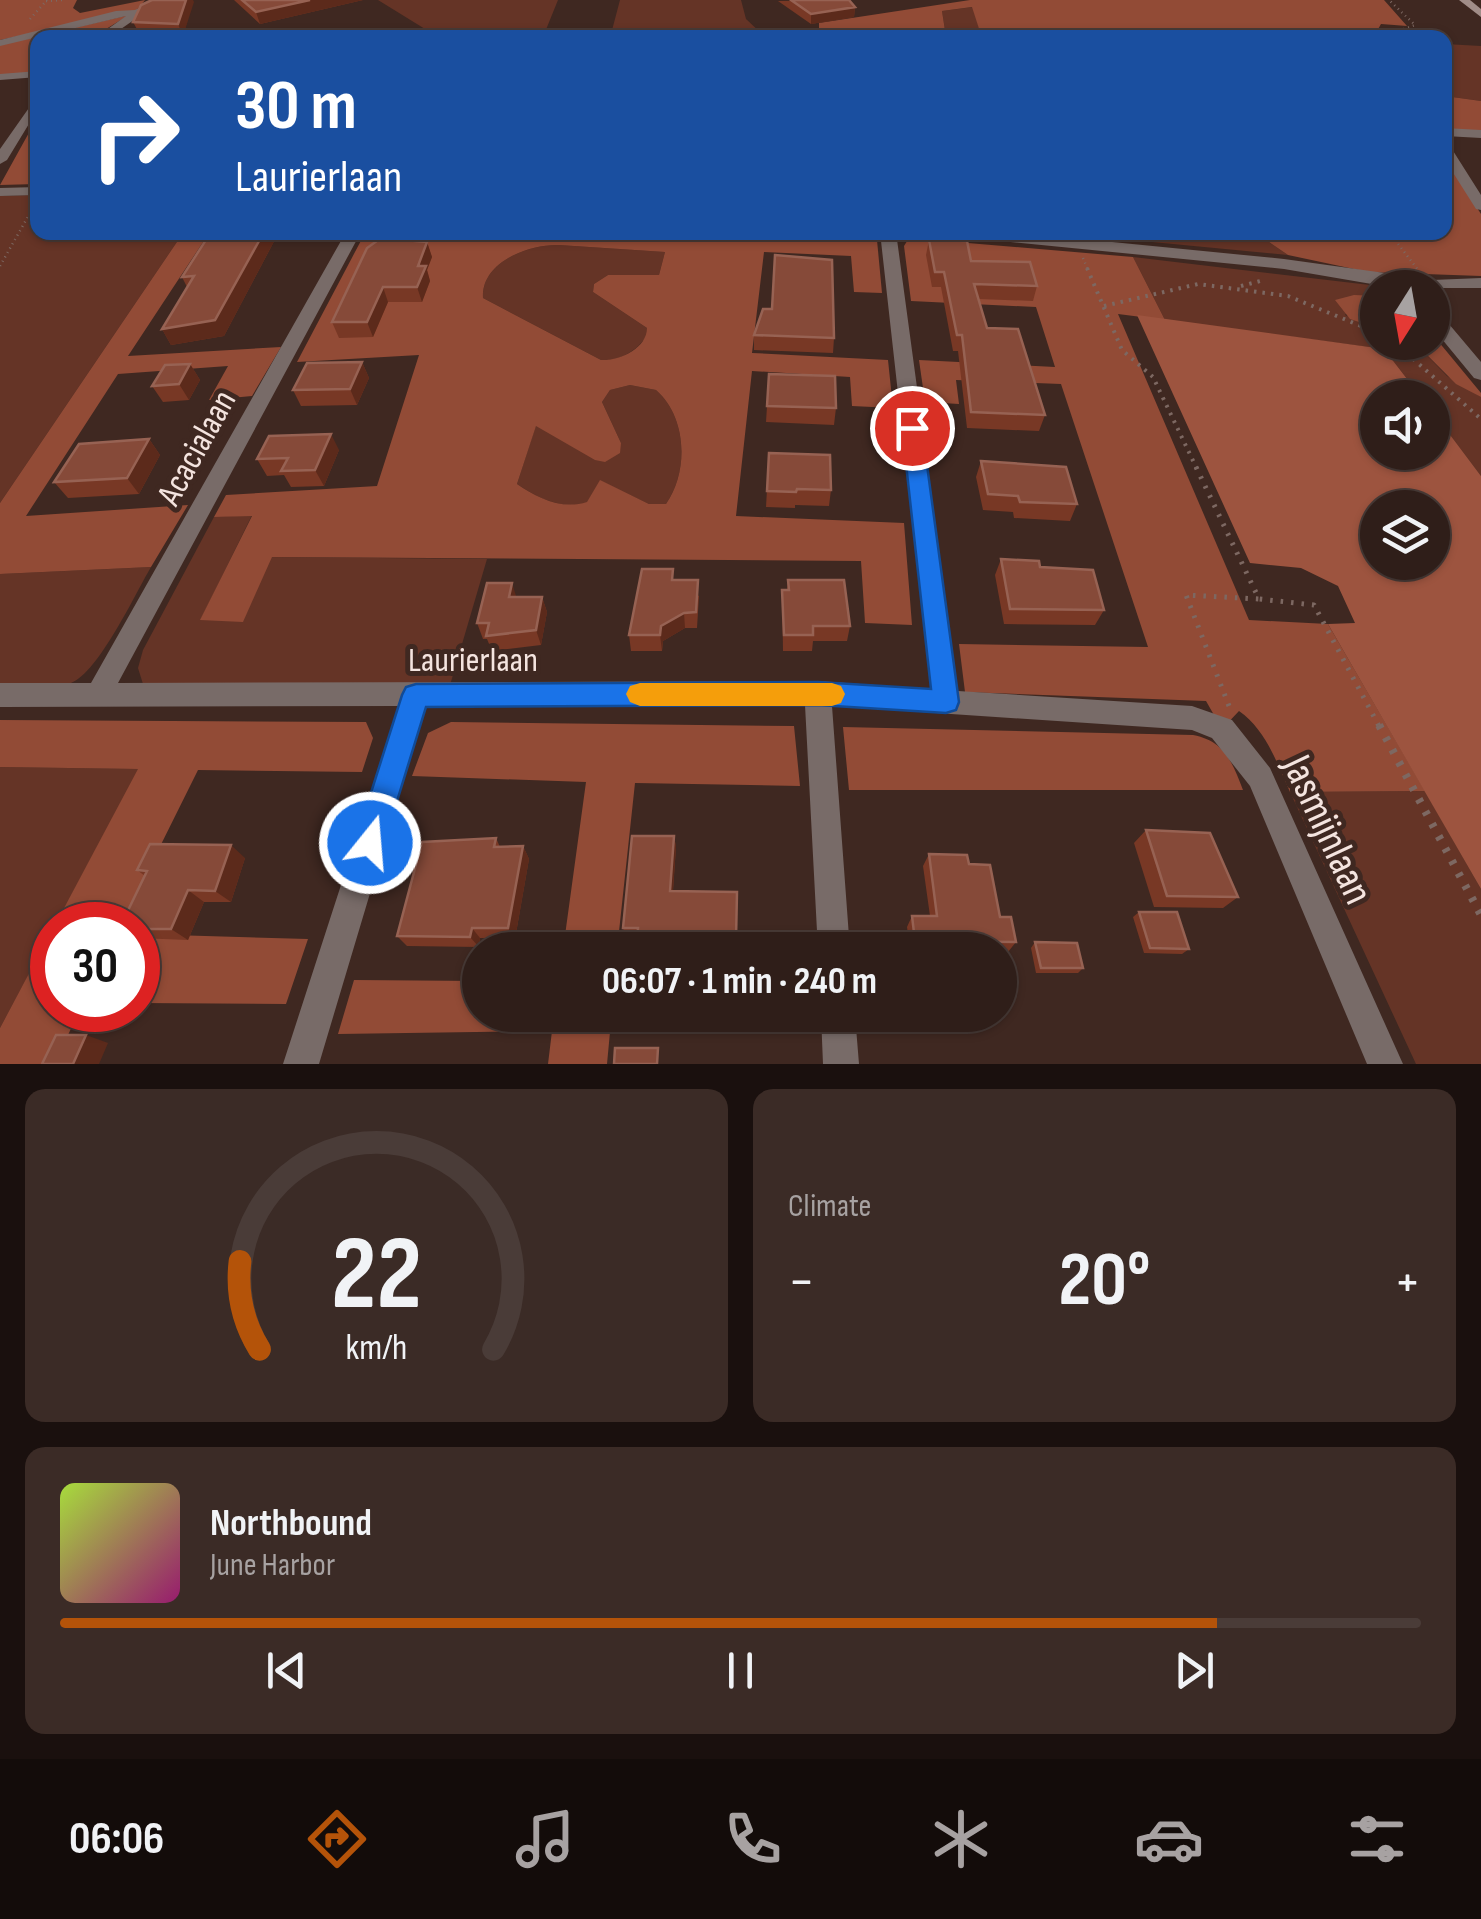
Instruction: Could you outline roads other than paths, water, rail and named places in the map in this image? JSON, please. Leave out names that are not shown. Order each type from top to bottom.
[{"type":"main road","points":[[1464,0],[1481,14]]},
{"type":"street","points":[[112,30],[151,2],[168,0]]},
{"type":"street","points":[[50,30],[116,14],[138,13]]},
{"type":"street","points":[[0,42],[30,35]]},
{"type":"street","points":[[0,77],[30,75]]},
{"type":"street","points":[[0,160],[6,142],[30,109]]},
{"type":"street","points":[[1452,132],[1481,134]]},
{"type":"street","points":[[1452,160],[1481,206]]},
{"type":"street","points":[[1455,164],[1474,168]]},
{"type":"street","points":[[0,192],[30,194]]},
{"type":"street","name":"Acacialaan","points":[[98,695],[350,240]]},
{"type":"street","points":[[889,240],[946,702]]},
{"type":"street","points":[[1053,240],[1360,275]]},
{"type":"street","points":[[1450,284],[1481,284]]},
{"type":"street","points":[[1450,337],[1481,374]]},
{"type":"street","points":[[818,694],[833,932]]},
{"type":"street","name":"Laurierlaan","points":[[0,695],[818,694],[946,702]]},
{"type":"street","points":[[301,1064],[416,695]]},
{"type":"street","name":"Jasmijnlaan","points":[[946,702],[1192,718],[1222,729],[1260,776],[1386,1064]]},
{"type":"street","points":[[839,1032],[842,1064]]}]
